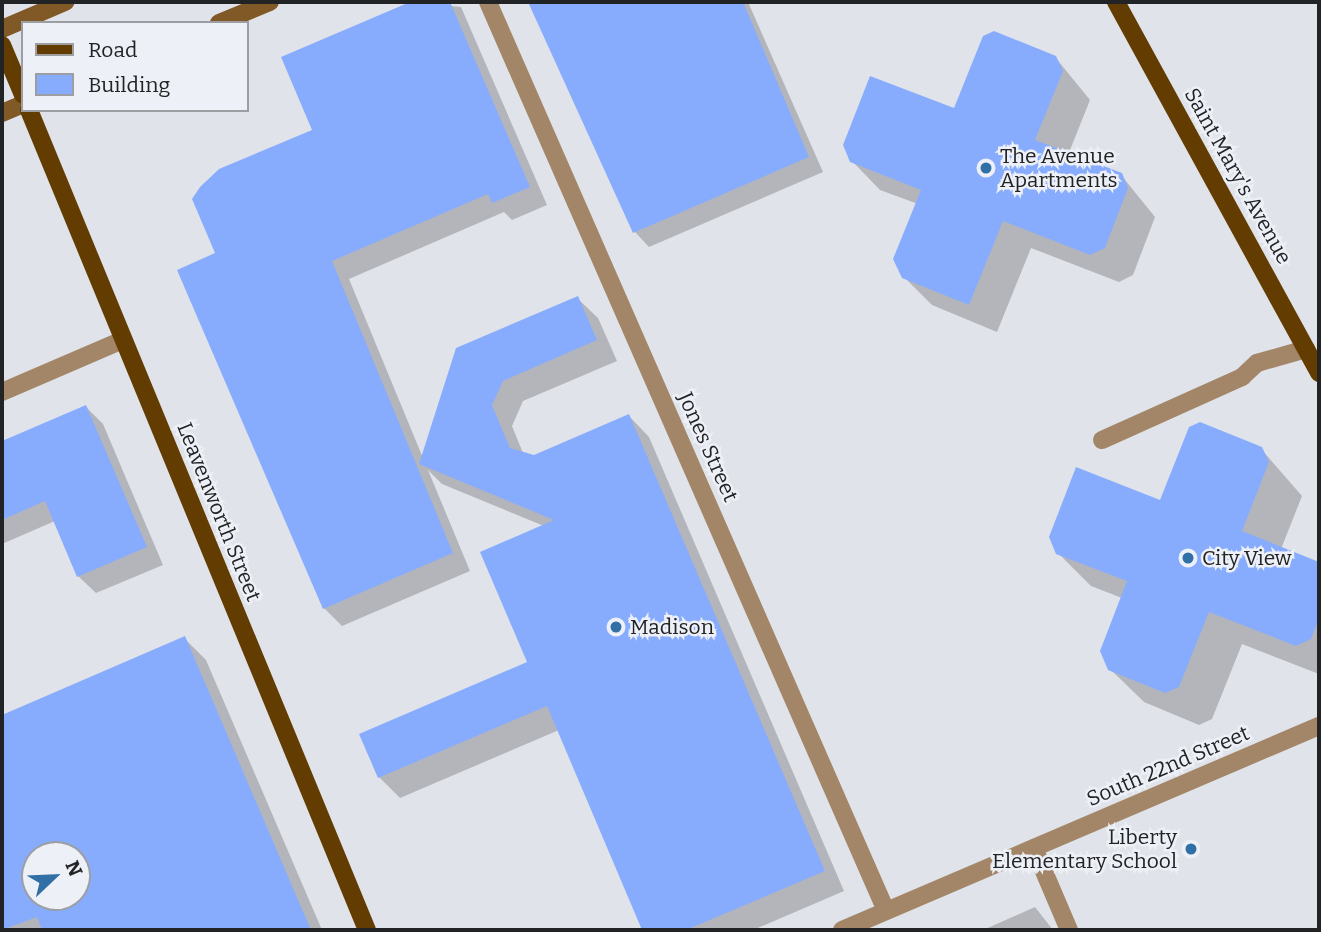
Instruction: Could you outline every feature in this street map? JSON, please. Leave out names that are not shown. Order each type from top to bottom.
[{"type":"main road","points":[[2,29],[65,2]]},
{"type":"main road","points":[[224,21],[270,2]]},
{"type":"main road","name":"Saint Mary's Avenue","points":[[1116,2],[1319,373]]},
{"type":"main road","points":[[2,45],[21,90]]},
{"type":"main road","points":[[2,113],[21,105]]},
{"type":"main road","name":"Leavenworth Street","points":[[30,112],[367,930]]},
{"type":"street","name":"Jones Street","points":[[488,2],[886,911]]},
{"type":"street","points":[[2,392],[123,340]]},
{"type":"street","points":[[1102,440],[1242,377],[1256,363],[1306,349]]},
{"type":"street","name":"South 22nd Street","points":[[842,930],[1319,726]]},
{"type":"street","points":[[1034,848],[1069,930]]},
{"type":"building","points":[[410,2],[450,2],[530,187],[492,203],[488,194],[332,261],[453,553],[323,609],[177,270],[215,253],[192,199],[200,187],[219,169],[312,130],[281,57]]},
{"type":"building","points":[[528,2],[743,2],[809,157],[633,233]]},
{"type":"building","name":"The Avenue Apartments","points":[[994,31],[1056,56],[1063,71],[1035,140],[1122,173],[1128,188],[1105,248],[1090,255],[1003,221],[969,305],[902,278],[893,259],[921,190],[850,162],[843,145],[870,76],[954,108],[983,36]]},
{"type":"building","points":[[578,296],[597,340],[503,381],[492,405],[510,448],[534,455],[629,414],[825,871],[686,930],[642,930],[547,706],[378,778],[359,734],[527,662],[480,552],[554,520],[419,464],[456,348]]},
{"type":"building","points":[[86,405],[147,547],[77,577],[45,501],[2,520],[2,441]]},
{"type":"building","name":"City View","points":[[1200,422],[1262,447],[1269,462],[1242,531],[1319,562],[1319,619],[1311,639],[1296,646],[1209,612],[1179,687],[1165,693],[1108,670],[1100,651],[1127,581],[1056,554],[1049,537],[1076,467],[1160,500],[1189,427]]},
{"type":"building","points":[[185,636],[311,930],[42,930],[37,917],[2,930],[2,715]]},
{"type":"place","name":"The Avenue Apartments","points":[[986,168]]},
{"type":"place","name":"City View","points":[[1188,558]]},
{"type":"place","name":"Madison","points":[[616,627]]},
{"type":"place","name":"Liberty Elementary School","points":[[1191,849]]}]
